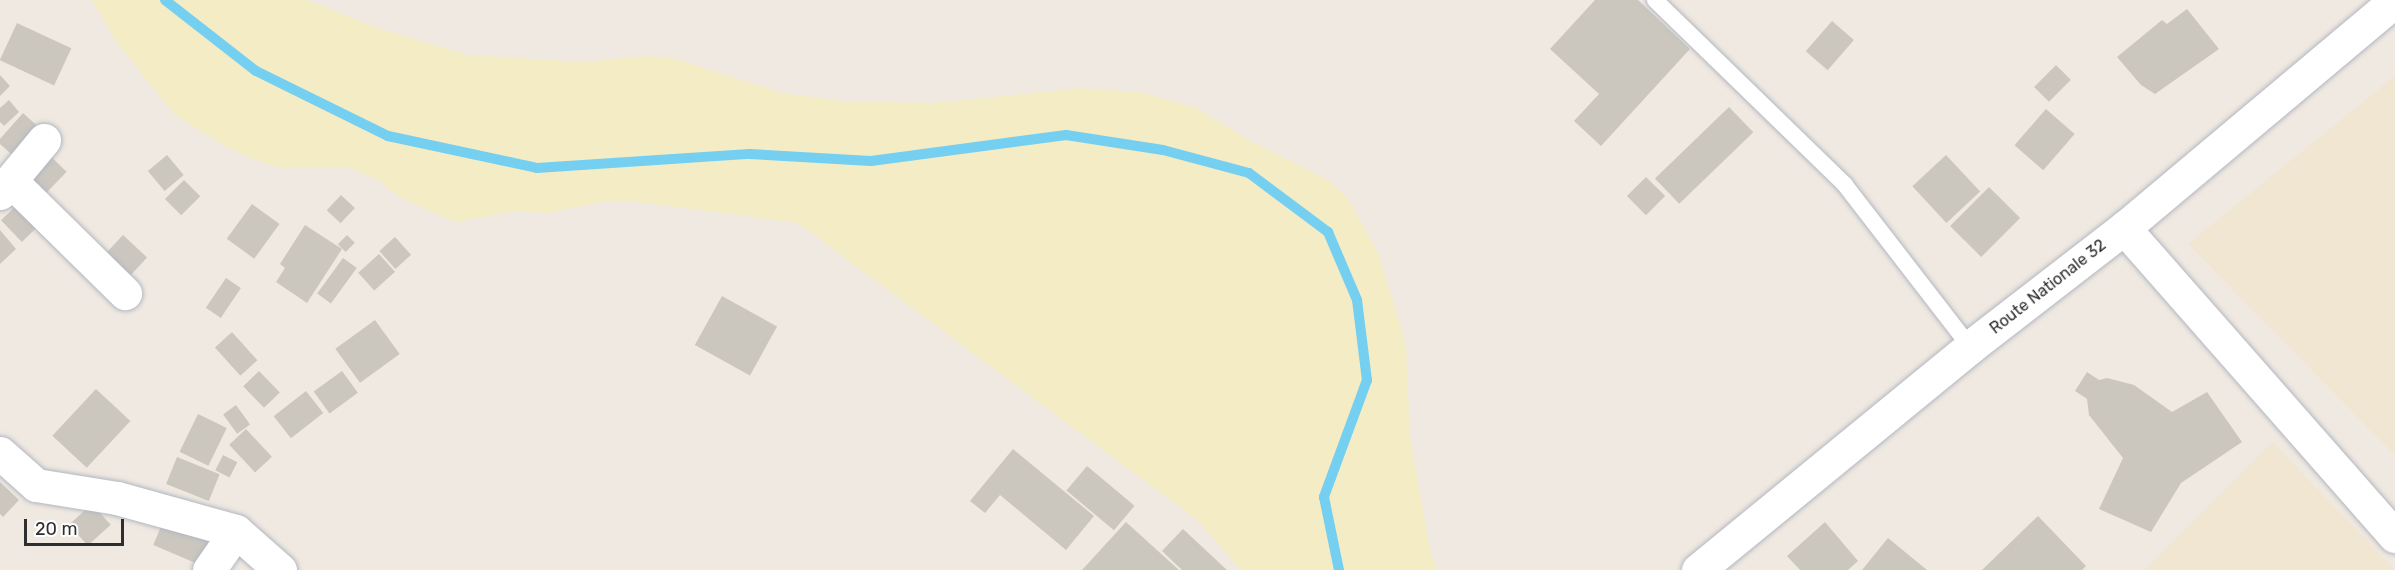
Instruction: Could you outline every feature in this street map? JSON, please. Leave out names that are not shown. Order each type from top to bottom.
[{"type":"street","name":"Route Nationale 32","points":[[1698,570],[1970,347],[2124,228],[2395,1]]},
{"type":"street","points":[[44,140],[5,187],[125,294]]},
{"type":"street","points":[[2124,228],[2395,536]]},
{"type":"street","points":[[0,453],[36,485],[117,498],[236,531],[280,570]]},
{"type":"street","points":[[209,570],[236,531]]},
{"type":"lane","points":[[1655,0],[1845,185],[1970,347]]},
{"type":"shaded area","points":[[2395,76],[2395,455],[2188,244]]},
{"type":"shaded area","points":[[2273,442],[2395,570],[2144,570]]},
{"type":"sand","points":[[92,0],[307,0],[381,29],[468,55],[586,62],[643,56],[673,58],[782,93],[842,101],[934,103],[1080,88],[1140,92],[1197,108],[1247,139],[1328,180],[1349,200],[1379,255],[1406,344],[1410,437],[1431,555],[1438,570],[1241,570],[1197,520],[798,223],[637,202],[607,201],[547,213],[516,211],[455,222],[401,198],[378,180],[351,168],[279,168],[251,158],[224,146],[174,114],[118,44]]},
{"type":"building","points":[[1595,0],[1638,0],[1690,49],[1601,146],[1574,121],[1599,94],[1550,49]]},
{"type":"building","points":[[2187,9],[2219,49],[2155,94],[2141,85],[2117,57],[2162,20],[2167,24]]},
{"type":"building","points":[[1832,21],[1854,40],[1828,70],[1806,51]]},
{"type":"building","points":[[17,23],[71,48],[54,86],[0,60]]},
{"type":"building","points":[[2056,65],[2071,80],[2049,102],[2034,87]]},
{"type":"building","points":[[0,75],[10,86],[0,96]]},
{"type":"building","points":[[9,100],[19,112],[4,126],[0,122],[0,108]]},
{"type":"building","points":[[1729,107],[1753,132],[1679,204],[1655,179]]},
{"type":"building","points":[[2046,109],[2075,134],[2043,170],[2015,145]]},
{"type":"building","points":[[23,113],[45,133],[19,161],[0,144],[0,139]]},
{"type":"building","points":[[45,151],[67,172],[46,193],[24,173]]},
{"type":"building","points":[[167,155],[184,175],[165,191],[148,171]]},
{"type":"building","points":[[1946,155],[1980,192],[1946,223],[1912,186]]},
{"type":"building","points":[[1646,177],[1665,196],[1646,215],[1627,196]]},
{"type":"building","points":[[184,180],[200,196],[181,215],[165,199]]},
{"type":"building","points":[[1989,187],[2020,218],[1981,257],[1950,226]]},
{"type":"building","points":[[341,195],[355,208],[341,223],[327,210]]},
{"type":"building","points":[[19,203],[40,225],[22,242],[1,220]]},
{"type":"building","points":[[252,204],[280,224],[254,259],[227,239]]},
{"type":"building","points":[[305,225],[342,249],[307,303],[276,282],[285,268],[280,264]]},
{"type":"building","points":[[0,230],[16,249],[0,264]]},
{"type":"building","points":[[123,235],[147,258],[127,279],[103,256]]},
{"type":"building","points":[[347,235],[355,243],[346,252],[338,244]]},
{"type":"building","points":[[395,237],[411,255],[395,269],[379,251]]},
{"type":"building","points":[[379,254],[395,272],[374,291],[358,273]]},
{"type":"building","points":[[343,258],[357,268],[331,304],[317,294]]},
{"type":"building","points":[[226,278],[241,288],[221,318],[206,308]]},
{"type":"building","points":[[722,296],[777,327],[750,376],[695,345]]},
{"type":"building","points":[[375,320],[400,354],[360,383],[335,349]]},
{"type":"building","points":[[232,332],[257,360],[240,376],[215,347]]},
{"type":"building","points":[[259,371],[280,393],[264,408],[243,386]]},
{"type":"building","points":[[342,371],[358,393],[330,413],[314,392]]},
{"type":"building","points":[[2087,372],[2099,380],[2107,378],[2134,385],[2172,412],[2207,392],[2242,442],[2181,483],[2151,532],[2099,509],[2123,458],[2089,415],[2087,399],[2075,391]]},
{"type":"building","points":[[96,389],[130,421],[87,468],[52,436]]},
{"type":"building","points":[[306,391],[323,413],[291,438],[274,416]]},
{"type":"building","points":[[236,405],[250,424],[237,434],[223,414]]},
{"type":"building","points":[[198,414],[227,428],[208,466],[180,452]]},
{"type":"building","points":[[246,429],[272,457],[255,472],[229,445]]},
{"type":"building","points":[[1013,449],[1094,516],[1066,550],[1000,495],[985,513],[970,501]]},
{"type":"building","points":[[223,455],[237,462],[230,477],[215,470]]},
{"type":"building","points":[[177,457],[220,474],[209,501],[166,484]]},
{"type":"building","points":[[1087,466],[1134,506],[1114,530],[1066,491]]},
{"type":"building","points":[[0,482],[19,500],[3,517],[0,514]]},
{"type":"building","points":[[92,504],[111,525],[88,546],[69,525]]},
{"type":"building","points":[[2038,516],[2086,566],[2082,570],[1982,570]]},
{"type":"building","points":[[163,522],[210,542],[200,565],[153,545]]},
{"type":"building","points":[[1126,522],[1179,570],[1082,570]]},
{"type":"building","points":[[1825,522],[1858,561],[1848,570],[1800,570],[1787,556]]},
{"type":"building","points":[[1183,529],[1227,570],[1182,570],[1162,551]]},
{"type":"building","points":[[1888,538],[1927,570],[1862,570]]},
{"type":"waterway","points":[[165,0],[256,71],[388,136],[537,168],[750,154],[871,161],[1066,135],[1163,150],[1249,173],[1328,232],[1357,300],[1367,380],[1324,497],[1339,570]]}]
